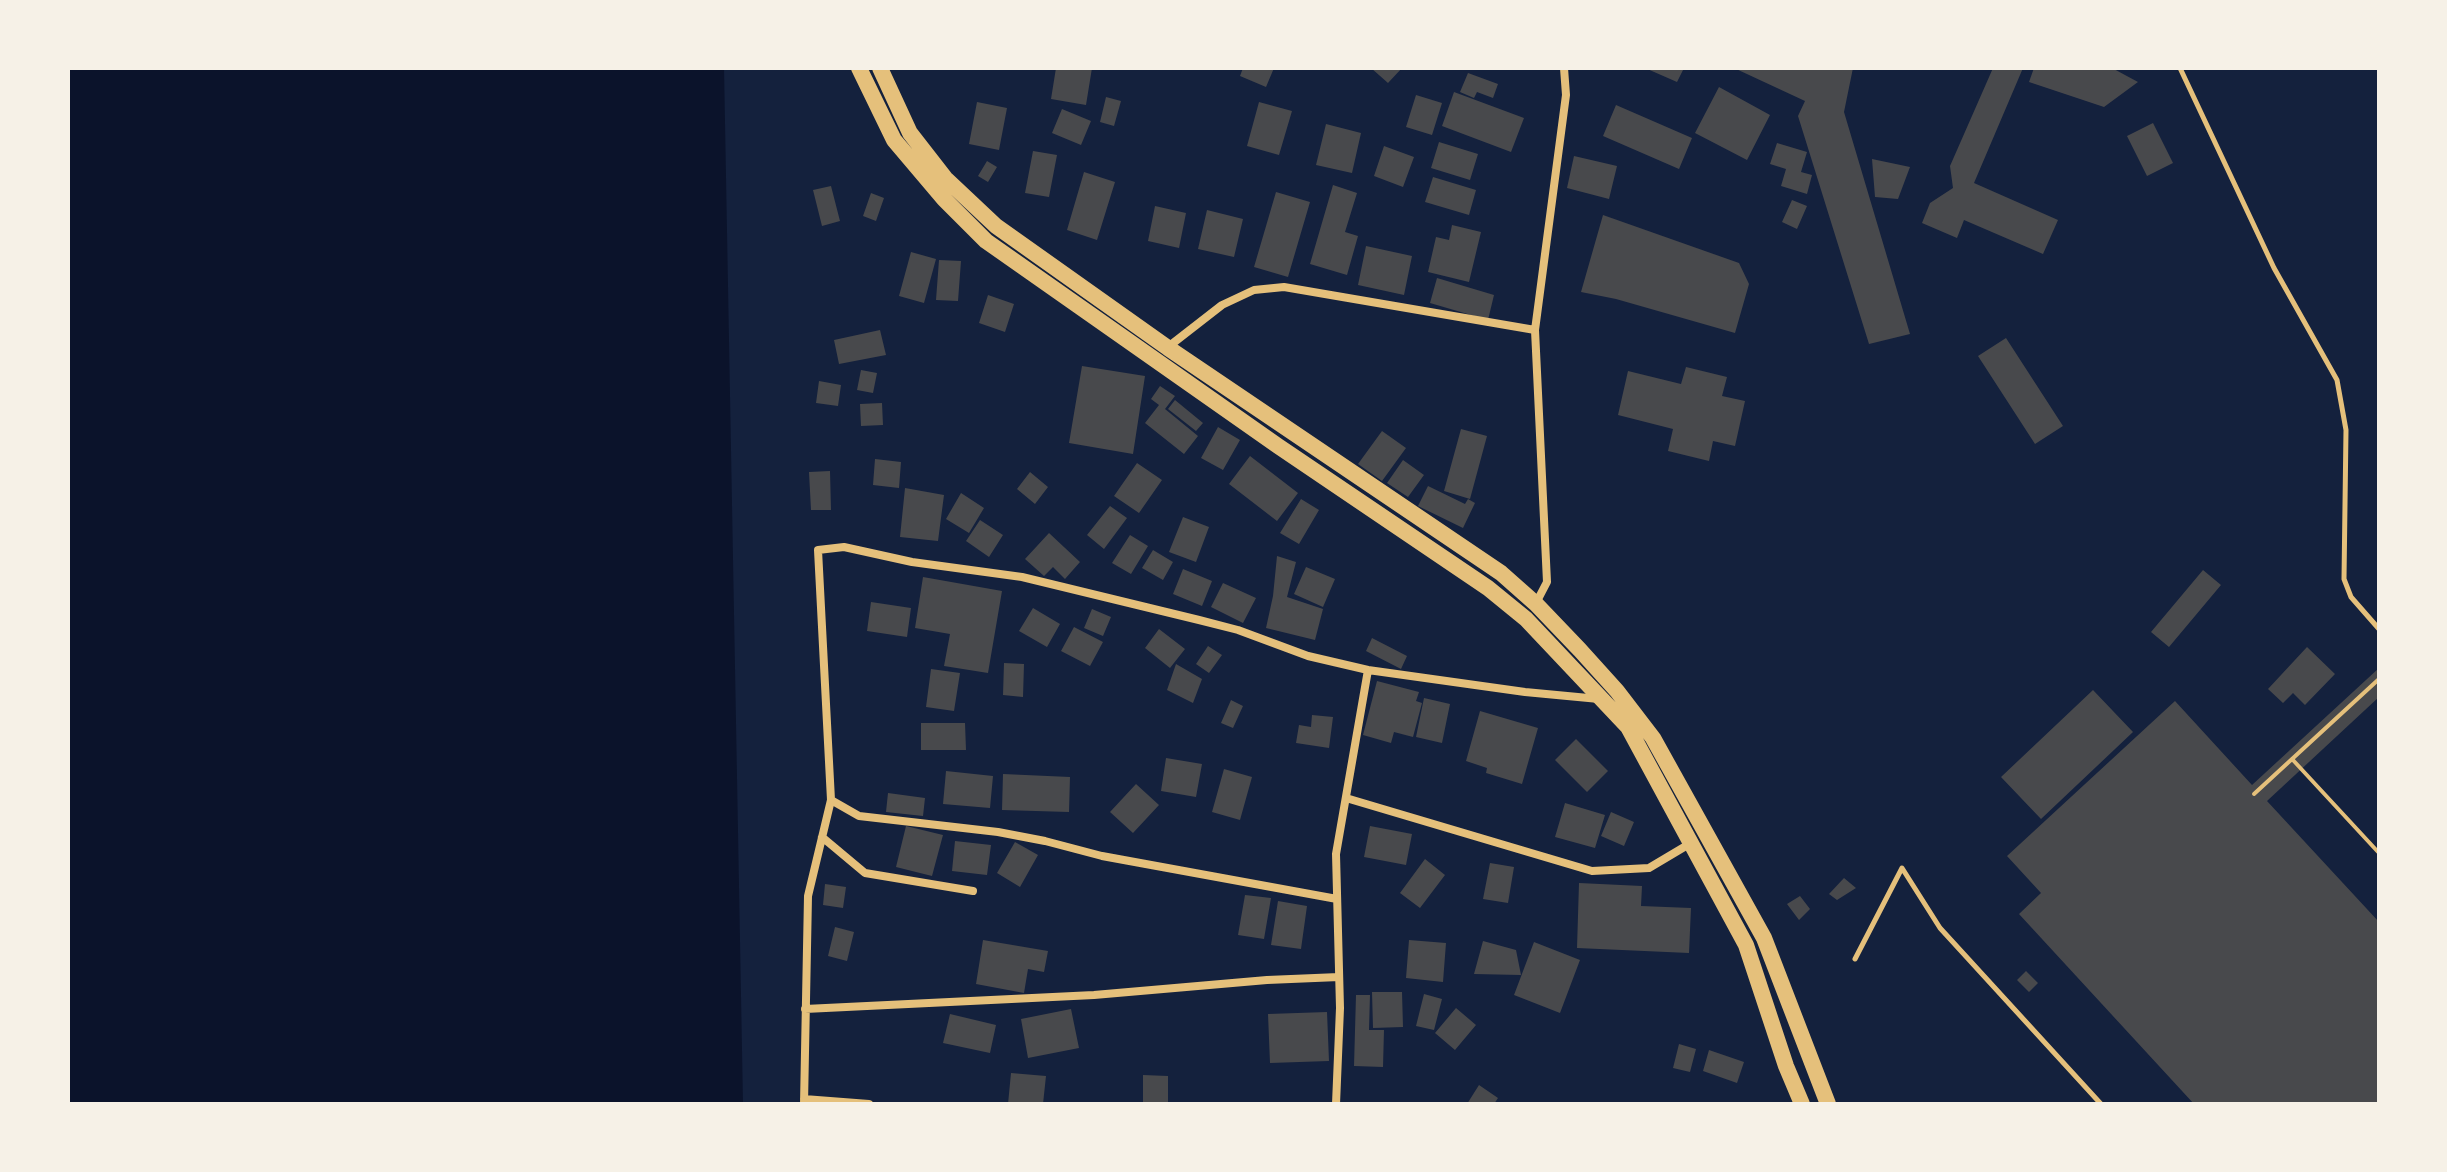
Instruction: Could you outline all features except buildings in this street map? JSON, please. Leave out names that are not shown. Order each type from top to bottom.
[{"type":"main road","points":[[859,68],[894,140],[934,188],[986,241],[1278,446],[1488,588],[1526,619],[1603,699],[1628,727],[1746,945],[1802,1104]]},
{"type":"main road","points":[[880,68],[910,133],[945,178],[996,226],[1168,348],[1501,573],[1536,604],[1617,691],[1653,738],[1764,938],[1828,1104]]},
{"type":"main road","points":[[1783,1056],[1806,1046]]},
{"type":"street","points":[[1526,619],[1547,582],[1535,330],[1566,95],[1564,68]]},
{"type":"street","points":[[1168,348],[1222,305],[1254,290],[1284,287],[1535,330]]},
{"type":"street","points":[[869,1104],[804,1102],[808,896],[831,800],[818,550],[844,547],[912,562],[1022,577],[1238,630],[1308,656],[1368,670],[1525,692],[1603,699]]},
{"type":"street","points":[[1336,1104],[1339,977],[1336,854],[1368,670]]},
{"type":"street","points":[[1346,798],[1592,871],[1649,868],[1692,843]]},
{"type":"street","points":[[831,800],[859,816],[998,832],[1102,856],[1337,899]]},
{"type":"street","points":[[822,837],[865,873],[973,891]]},
{"type":"street","points":[[805,1009],[1094,995],[1339,977]]},
{"type":"lane","points":[[2180,68],[2274,268],[2337,380],[2346,430],[2344,579],[2351,597],[2379,629]]},
{"type":"lane","points":[[1855,959],[1902,868],[1940,928],[2101,1104]]},
{"type":"path","points":[[2254,794],[2379,679]]},
{"type":"path","points":[[2292,759],[2379,853]]},
{"type":"water","points":[[68,68],[724,68],[743,1104],[68,1104]]}]
